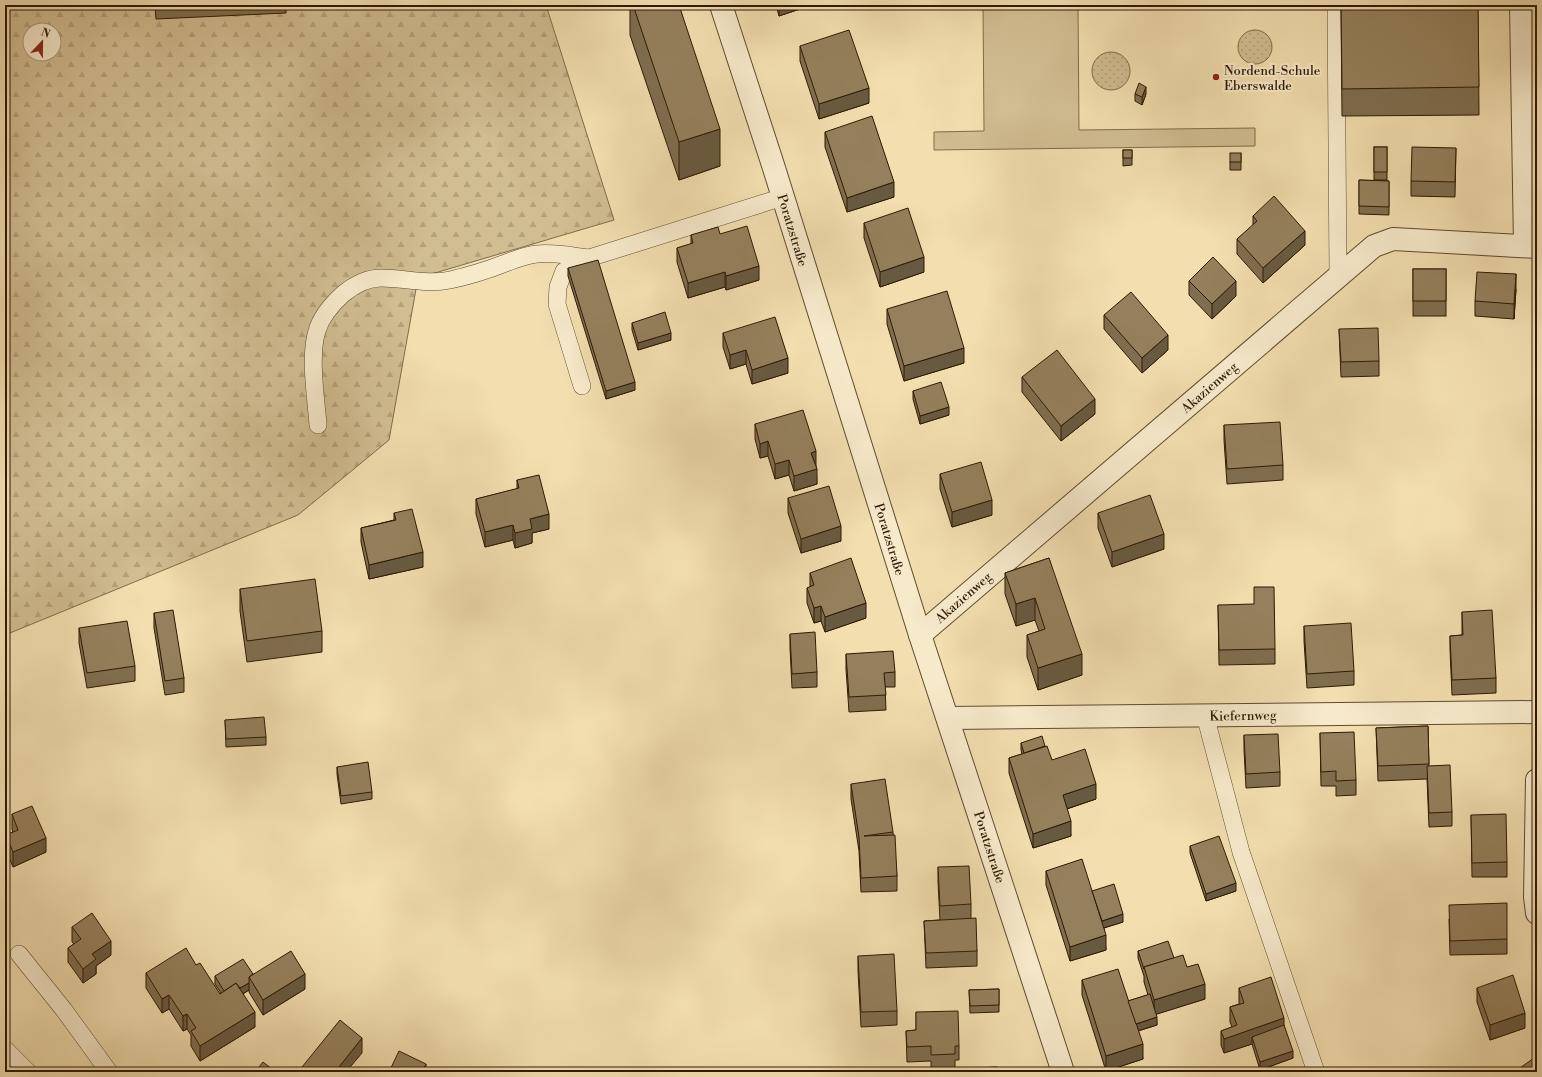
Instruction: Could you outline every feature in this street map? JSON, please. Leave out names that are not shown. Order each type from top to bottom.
[{"type":"street","name":"Poratzstraße","points":[[721,5],[783,197],[920,635],[1063,1072]]},
{"type":"street","points":[[1521,5],[1531,247]]},
{"type":"street","name":"Akazienweg","points":[[920,635],[1374,246],[1393,239],[1531,247]]},
{"type":"street","name":"Kiefernweg","points":[[948,718],[1537,712]]},
{"type":"street","points":[[1537,780],[1535,897],[1537,913]]},
{"type":"lane","points":[[1336,5],[1338,277]]},
{"type":"lane","points":[[582,386],[558,304],[558,287],[564,271],[589,258],[783,197]]},
{"type":"lane","points":[[318,425],[314,364],[317,331],[322,319],[334,302],[351,288],[367,279],[381,278],[425,282],[448,281],[471,276],[524,257],[537,254],[589,258]]},
{"type":"lane","points":[[1205,715],[1241,852],[1316,1072]]},
{"type":"lane","points":[[19,954],[64,1010],[109,1072]]},
{"type":"lane","points":[[5,1049],[28,1072]]},
{"type":"green space","points":[[5,5],[546,5],[614,220],[418,278],[389,440],[298,515],[5,635]]},
{"type":"green space","points":[[983,5],[1078,5],[1079,130],[1255,128],[1255,146],[934,150],[934,132],[984,131]]},
{"type":"green space","points":[[1252,30],[1258,30],[1267,35],[1271,41],[1271,53],[1267,59],[1258,64],[1252,64],[1243,59],[1238,50],[1238,44],[1243,35]]},
{"type":"green space","points":[[1111,52],[1121,55],[1127,61],[1130,71],[1127,81],[1121,87],[1111,90],[1101,87],[1095,81],[1092,71],[1095,61],[1101,55]]},
{"type":"building","points":[[633,5],[679,5],[720,129],[679,142]]},
{"type":"building","points":[[1341,5],[1478,5],[1479,87],[1342,89]]},
{"type":"building","points":[[849,30],[869,88],[819,104],[800,46]]},
{"type":"building","points":[[1139,83],[1146,87],[1142,97],[1135,94]]},
{"type":"building","points":[[872,116],[894,182],[847,198],[825,132]]},
{"type":"building","points":[[1374,147],[1387,147],[1387,172],[1374,172]]},
{"type":"building","points":[[1412,147],[1456,148],[1455,182],[1411,181]]},
{"type":"building","points":[[1123,150],[1132,150],[1132,158],[1123,158]]},
{"type":"building","points":[[1230,153],[1241,153],[1241,162],[1230,162]]},
{"type":"building","points":[[1359,180],[1389,181],[1389,207],[1359,206]]},
{"type":"building","points":[[1274,196],[1305,231],[1263,268],[1237,239],[1257,221],[1253,216]]},
{"type":"building","points":[[908,208],[924,257],[880,272],[864,223]]},
{"type":"building","points":[[747,226],[759,266],[726,276],[725,272],[688,283],[677,248],[693,243],[691,235],[718,227],[720,234]]},
{"type":"building","points":[[1213,257],[1236,281],[1212,304],[1189,281]]},
{"type":"building","points":[[598,260],[635,382],[606,391],[568,268]]},
{"type":"building","points":[[1413,269],[1446,269],[1446,301],[1413,301]]},
{"type":"building","points":[[1477,272],[1516,274],[1514,304],[1475,301]]},
{"type":"building","points":[[947,291],[964,348],[904,366],[887,309]]},
{"type":"building","points":[[1131,292],[1168,335],[1142,358],[1104,315]]},
{"type":"building","points":[[665,312],[671,333],[638,343],[632,323]]},
{"type":"building","points":[[775,317],[788,358],[752,370],[746,350],[730,355],[723,333]]},
{"type":"building","points":[[1378,328],[1379,361],[1341,362],[1339,329]]},
{"type":"building","points":[[1057,350],[1095,399],[1061,426],[1022,377]]},
{"type":"building","points":[[941,382],[949,407],[920,416],[913,391]]},
{"type":"building","points":[[803,410],[816,451],[811,453],[817,469],[794,476],[789,460],[775,464],[768,441],[760,444],[755,424]]},
{"type":"building","points":[[1280,422],[1283,465],[1227,469],[1224,425]]},
{"type":"building","points":[[981,462],[992,500],[952,512],[940,474]]},
{"type":"building","points":[[539,475],[549,514],[530,519],[532,529],[515,533],[513,525],[485,532],[476,499],[519,488],[517,480]]},
{"type":"building","points":[[829,486],[841,526],[801,539],[788,498]]},
{"type":"building","points":[[1150,495],[1164,534],[1112,552],[1098,513]]},
{"type":"building","points":[[412,509],[423,552],[369,565],[361,528],[396,520],[394,513]]},
{"type":"building","points":[[851,558],[866,603],[825,617],[821,606],[814,608],[807,588],[814,585],[810,573]]},
{"type":"building","points":[[1049,558],[1082,654],[1038,668],[1027,635],[1045,629],[1035,598],[1016,604],[1005,573]]},
{"type":"building","points":[[315,579],[322,631],[247,641],[240,589]]},
{"type":"building","points":[[1254,587],[1274,587],[1275,649],[1219,650],[1218,605],[1254,604]]},
{"type":"building","points":[[173,610],[184,678],[165,681],[154,613]]},
{"type":"building","points":[[1492,610],[1496,678],[1452,680],[1450,636],[1463,635],[1462,612]]},
{"type":"building","points":[[127,621],[135,666],[87,673],[79,628]]},
{"type":"building","points":[[1351,623],[1354,671],[1307,674],[1304,626]]},
{"type":"building","points":[[815,632],[817,672],[792,674],[790,634]]},
{"type":"building","points":[[893,651],[895,672],[884,673],[886,695],[849,697],[846,654]]},
{"type":"building","points":[[264,717],[266,737],[226,739],[225,720]]},
{"type":"building","points":[[1428,726],[1429,764],[1378,766],[1376,728]]},
{"type":"building","points":[[1354,732],[1356,780],[1336,781],[1336,771],[1321,772],[1320,733]]},
{"type":"building","points":[[1278,734],[1280,772],[1246,774],[1244,735]]},
{"type":"building","points":[[1042,736],[1045,746],[1024,753],[1021,743]]},
{"type":"building","points":[[1047,746],[1052,760],[1085,749],[1096,784],[1063,795],[1071,821],[1033,834],[1009,758]]},
{"type":"building","points":[[368,762],[372,792],[341,796],[337,767]]},
{"type":"building","points":[[1450,765],[1452,812],[1429,813],[1427,766]]},
{"type":"building","points":[[885,779],[893,832],[864,836],[895,835],[897,876],[861,878],[859,837],[851,784]]},
{"type":"building","points":[[32,806],[46,838],[13,852],[6,835],[18,830],[12,814]]},
{"type":"building","points":[[1506,814],[1507,862],[1472,863],[1471,815]]},
{"type":"building","points":[[1219,836],[1236,883],[1206,894],[1190,846]]},
{"type":"building","points":[[1082,859],[1106,935],[1070,947],[1046,871]]},
{"type":"building","points":[[969,866],[971,904],[940,906],[938,867]]},
{"type":"building","points":[[1114,884],[1123,914],[1102,921],[1092,891]]},
{"type":"building","points":[[1507,903],[1507,939],[1450,941],[1449,905]]},
{"type":"building","points":[[92,913],[111,941],[92,954],[96,959],[83,969],[68,948],[81,939],[72,927]]},
{"type":"building","points":[[976,918],[977,951],[926,953],[924,921]]},
{"type":"building","points":[[1168,941],[1174,958],[1144,967],[1144,969],[1138,951]]},
{"type":"building","points":[[186,948],[196,965],[200,963],[220,994],[236,983],[255,1012],[200,1046],[191,1031],[196,1028],[187,1014],[183,1016],[169,995],[162,999],[146,973]]},
{"type":"building","points":[[291,951],[305,974],[263,1000],[249,977]]},
{"type":"building","points":[[894,954],[897,1011],[861,1012],[858,956]]},
{"type":"building","points":[[1183,955],[1187,967],[1198,964],[1205,984],[1154,1000],[1144,967]]},
{"type":"building","points":[[243,959],[253,974],[249,977],[249,983],[240,988],[236,983],[224,991],[215,976]]},
{"type":"building","points":[[1118,969],[1143,1044],[1106,1056],[1082,980]]},
{"type":"building","points":[[1513,975],[1525,1013],[1490,1025],[1477,988]]},
{"type":"building","points":[[1271,977],[1284,1018],[1224,1039],[1221,1031],[1237,1025],[1230,1007],[1244,1003],[1239,988]]},
{"type":"building","points":[[999,989],[999,1005],[970,1006],[969,990]]},
{"type":"building","points":[[1150,994],[1157,1017],[1136,1024],[1128,1001]]},
{"type":"building","points":[[958,1011],[959,1046],[955,1046],[955,1054],[931,1055],[931,1046],[907,1047],[906,1031],[916,1030],[916,1012]]},
{"type":"building","points":[[340,1020],[362,1038],[335,1072],[298,1072]]},
{"type":"building","points":[[1284,1025],[1293,1051],[1260,1062],[1252,1037]]},
{"type":"building","points":[[399,1051],[426,1064],[422,1072],[389,1072]]},
{"type":"building","points":[[1537,1056],[1537,1072],[1514,1072]]},
{"type":"building","points":[[263,1062],[276,1072],[255,1072]]},
{"type":"building","points":[[997,1067],[997,1072],[954,1072],[954,1069]]},
{"type":"place","name":"Nordend-Schule Eberswalde","points":[[1216,77]]}]
